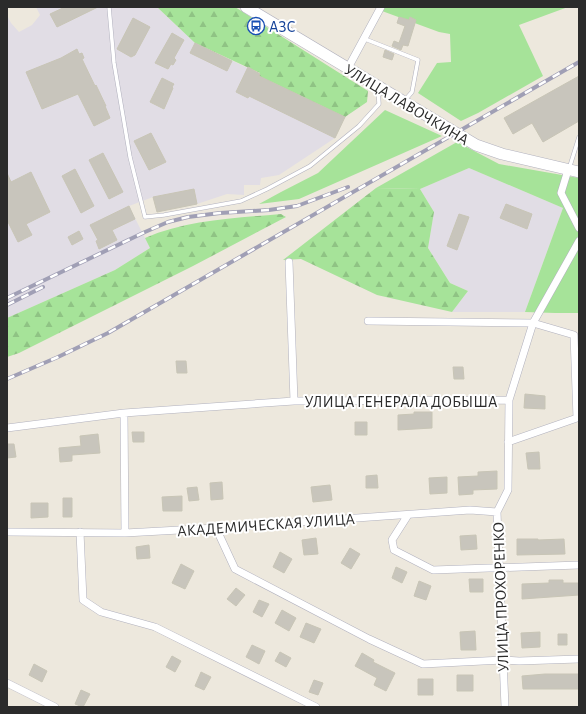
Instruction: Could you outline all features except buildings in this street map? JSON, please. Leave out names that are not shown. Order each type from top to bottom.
[{"type":"main road","name":"УЛИЦА ЛАВОЧКИНА","points":[[246,7],[476,145],[502,154],[574,171]]},
{"type":"street","points":[[348,68],[381,7]]},
{"type":"street","points":[[574,171],[561,193],[579,228]]},
{"type":"street","name":"УЛИЦА ПРОХОРЕНКО","points":[[505,707],[498,567],[497,512],[508,490],[509,400],[533,323],[579,241]]},
{"type":"street","name":"УЛИЦА ГЕНЕРАЛА ДОБЫША","points":[[289,262],[294,401]]},
{"type":"street","points":[[368,322],[533,323],[574,335],[577,418],[508,442]]},
{"type":"street","name":"УЛИЦА ГЕНЕРАЛА ДОБЫША","points":[[124,413],[294,401],[509,400]]},
{"type":"street","points":[[7,428],[124,413],[125,532]]},
{"type":"street","name":"АКАДЕМИЧЕСКАЯ УЛИЦА","points":[[7,532],[125,532],[216,528],[470,510],[497,512]]},
{"type":"street","points":[[408,515],[392,540],[394,550],[433,570],[579,565]]},
{"type":"street","points":[[216,528],[234,569],[369,639],[423,664],[503,660],[519,661],[579,659]]},
{"type":"street","points":[[80,532],[83,600],[102,612],[155,627],[316,707]]},
{"type":"street","points":[[7,683],[55,707]]},
{"type":"lane","points":[[109,7],[114,63],[130,158],[145,217],[241,201],[310,166],[360,126],[379,104],[378,87]]},
{"type":"lane","points":[[365,39],[418,60],[412,92],[403,102]]},
{"type":"lane","points":[[574,171],[579,137]]},
{"type":"shaded area","points":[[36,7],[157,7],[195,43],[260,74],[259,76],[345,117],[335,138],[279,175],[261,178],[260,185],[244,185],[244,195],[227,194],[197,204],[157,212],[153,197],[129,206],[150,248],[115,270],[7,318],[7,15],[11,23],[19,32],[32,25],[40,15]]},
{"type":"shaded area","points":[[469,168],[563,208],[525,312],[452,312],[468,291],[450,283],[428,248],[434,212],[420,189]]},
{"type":"green space","points":[[157,7],[235,7],[368,91],[367,102],[345,117],[259,76],[260,73],[195,43]]},
{"type":"green space","points":[[385,7],[568,7],[519,25],[543,76],[461,121],[418,93],[437,63],[451,62],[450,34],[439,32],[382,11]]},
{"type":"green space","points":[[385,110],[442,136],[299,199],[259,204],[318,173]]},
{"type":"green space","points":[[457,142],[499,164],[579,178],[579,313],[525,312],[563,208],[469,168],[420,189],[376,188]]},
{"type":"green space","points":[[376,188],[420,189],[434,212],[428,248],[450,283],[468,291],[452,312],[377,295],[301,259],[283,260]]},
{"type":"green space","points":[[281,214],[286,217],[193,266],[19,353],[7,357],[7,318],[115,270],[150,248],[145,238],[178,227],[212,221]]},
{"type":"railway","points":[[7,379],[108,333],[579,62]]},
{"type":"railway","points":[[7,298],[168,222],[188,217],[220,213],[269,210],[297,206],[348,187]]},
{"type":"railway","points":[[7,305],[43,287]]},
{"type":"place","name":"АЗС","points":[[256,26]]}]
